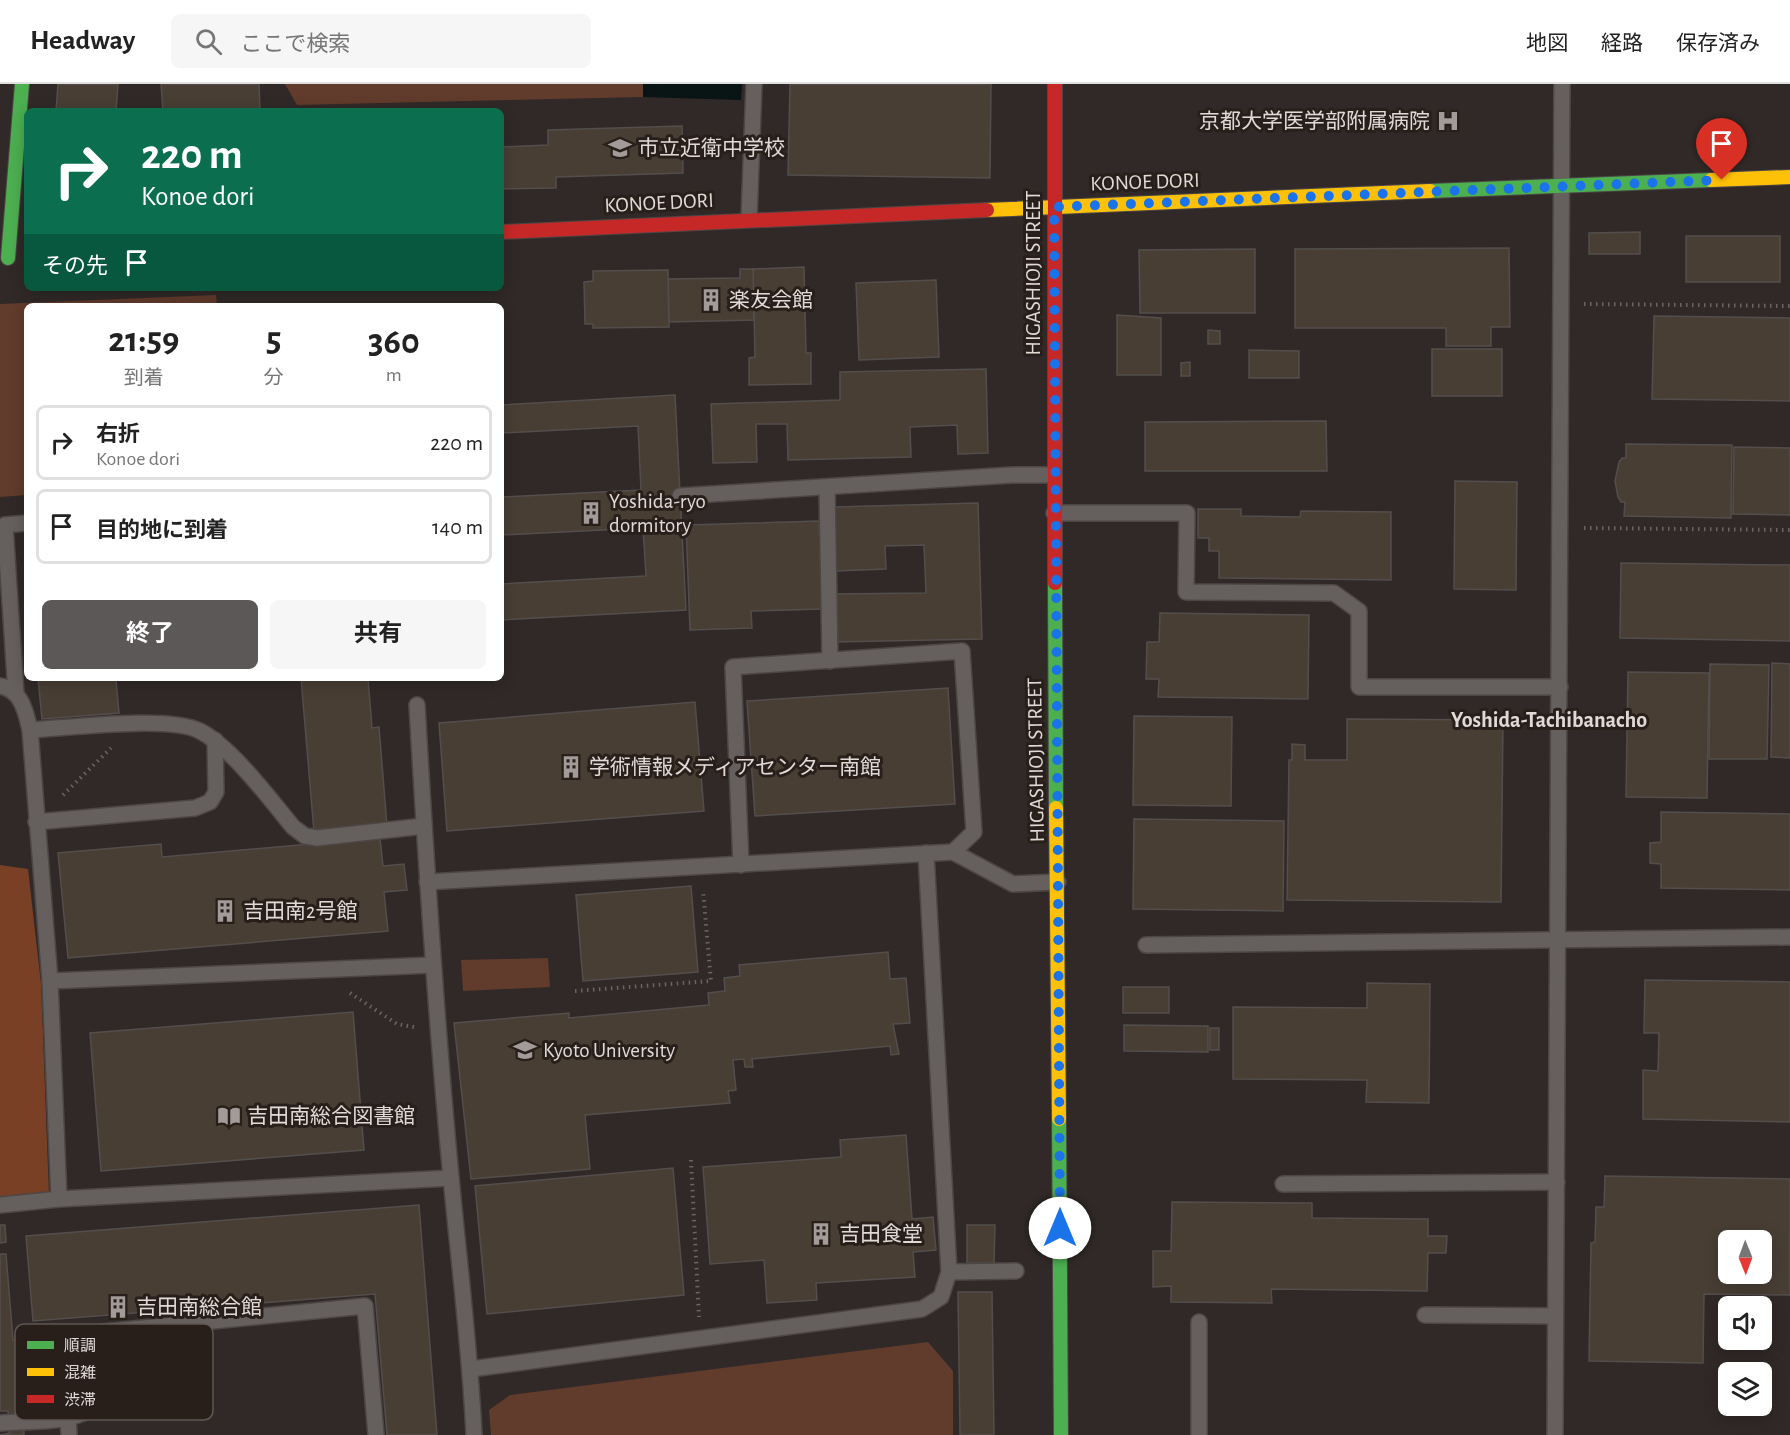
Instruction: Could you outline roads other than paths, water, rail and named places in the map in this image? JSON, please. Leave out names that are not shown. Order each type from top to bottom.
[{"type":"street","points":[[22,84],[15,174],[4,258],[24,257]]},
{"type":"street","name":"HIGASHIOJI STREET","points":[[1055,84],[1054,513],[1061,1435]]},
{"type":"street","name":"KONOE DORI","points":[[504,232],[749,219],[1790,177]]},
{"type":"lane","points":[[749,219],[754,84]]},
{"type":"lane","points":[[1555,1435],[1563,304],[1562,84]]},
{"type":"lane","points":[[0,181],[15,174]]},
{"type":"lane","points":[[680,496],[1054,475]]},
{"type":"lane","points":[[827,487],[830,661]]},
{"type":"lane","points":[[1054,513],[1187,513],[1186,592],[1334,593],[1359,611],[1359,687],[1560,687]]},
{"type":"lane","points":[[24,523],[5,525],[16,694],[26,711],[30,730],[50,981],[59,1199]]},
{"type":"lane","points":[[741,865],[733,668],[962,651],[974,832],[953,852]]},
{"type":"lane","points":[[0,686],[16,694]]},
{"type":"lane","points":[[417,705],[433,965],[451,1178],[471,1369],[474,1435]]},
{"type":"lane","points":[[30,730],[135,724],[185,726],[214,740],[305,836],[317,838],[424,826]]},
{"type":"lane","points":[[36,822],[195,808],[210,802],[216,792],[214,740]]},
{"type":"lane","points":[[427,882],[953,852],[1013,884],[1058,882]]},
{"type":"lane","points":[[471,1369],[922,1309],[941,1297],[949,1272],[926,853]]},
{"type":"lane","points":[[1146,945],[1790,937]]},
{"type":"lane","points":[[50,981],[433,965]]},
{"type":"lane","points":[[0,1204],[451,1178]]},
{"type":"lane","points":[[1283,1184],[1557,1182]]},
{"type":"lane","points":[[949,1272],[1016,1271]]},
{"type":"lane","points":[[184,1324],[365,1306],[376,1435]]},
{"type":"lane","points":[[1425,1316],[1555,1316]]},
{"type":"lane","points":[[1199,1322],[1199,1435]]},
{"type":"lane","points":[[0,1423],[41,1420]]},
{"type":"lane","points":[[68,1420],[69,1435]]},
{"type":"place","name":"京都大学医学部附属病院","points":[[1448,121]]},
{"type":"place","name":"市立近衛中学校","points":[[620,148]]},
{"type":"place","name":"楽友会館","points":[[711,300]]},
{"type":"place","name":"Yoshida-ryo dormitory","points":[[591,513]]},
{"type":"place","name":"学術情報メディアセンター南館","points":[[571,767]]},
{"type":"place","name":"吉田南2号館","points":[[225,911]]},
{"type":"place","name":"Kyoto University","points":[[525,1050]]},
{"type":"place","name":"吉田南総合図書館","points":[[229,1116]]},
{"type":"place","name":"吉田食堂","points":[[821,1234]]},
{"type":"place","name":"吉田南総合館","points":[[118,1307]]},
{"type":"district","name":"Yoshida-Tachibanacho","points":[[1549,720]]}]
